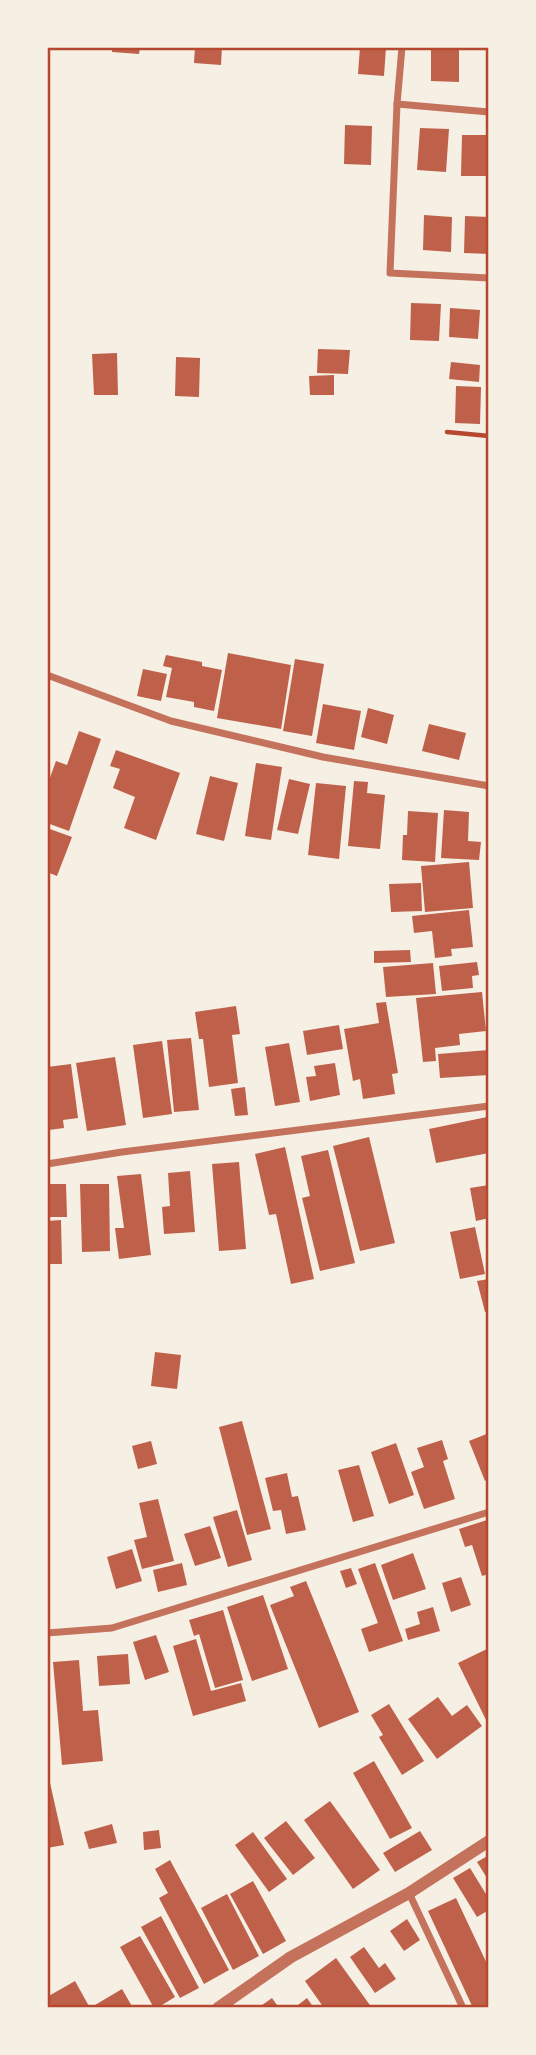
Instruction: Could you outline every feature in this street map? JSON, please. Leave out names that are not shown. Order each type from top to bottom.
[{"type":"street","points":[[402,47],[390,273],[489,278]]},
{"type":"street","points":[[397,104],[489,112]]},
{"type":"street","points":[[47,675],[171,721],[323,757],[489,786]]},
{"type":"street","points":[[47,1164],[122,1152],[489,1107]]},
{"type":"street","points":[[47,1633],[112,1628],[489,1512]]},
{"type":"street","points":[[218,2008],[291,1957],[409,1893],[489,1841]]},
{"type":"street","points":[[409,1893],[463,2008]]},
{"type":"path","points":[[447,432],[489,436]]},
{"type":"building","points":[[112,47],[140,47],[139,54],[112,52]]},
{"type":"building","points":[[195,47],[222,47],[221,65],[194,63]]},
{"type":"building","points":[[360,47],[386,47],[384,76],[358,74]]},
{"type":"building","points":[[431,47],[459,47],[459,82],[431,81]]},
{"type":"building","points":[[345,125],[372,126],[371,165],[344,164]]},
{"type":"building","points":[[420,128],[449,129],[446,172],[417,170]]},
{"type":"building","points":[[462,135],[487,135],[487,176],[461,176]]},
{"type":"building","points":[[424,215],[452,217],[451,252],[423,250]]},
{"type":"building","points":[[465,216],[489,217],[489,254],[464,253]]},
{"type":"building","points":[[411,303],[441,304],[439,341],[410,340]]},
{"type":"building","points":[[450,308],[480,310],[478,339],[449,337]]},
{"type":"building","points":[[318,349],[350,350],[348,374],[317,373]]},
{"type":"building","points":[[117,353],[118,395],[94,395],[92,354]]},
{"type":"building","points":[[176,357],[200,358],[199,397],[175,396]]},
{"type":"building","points":[[451,362],[480,365],[479,382],[449,379]]},
{"type":"building","points":[[334,375],[334,395],[310,395],[309,376]]},
{"type":"building","points":[[456,386],[481,387],[480,424],[455,423]]},
{"type":"building","points":[[228,653],[291,665],[281,729],[217,718]]},
{"type":"building","points":[[166,655],[202,662],[202,666],[222,670],[214,711],[194,707],[194,702],[166,697],[172,668],[163,666]]},
{"type":"building","points":[[295,659],[324,664],[312,736],[283,731]]},
{"type":"building","points":[[143,669],[167,674],[161,701],[137,696]]},
{"type":"building","points":[[323,704],[361,711],[354,750],[316,743]]},
{"type":"building","points":[[368,708],[394,715],[387,744],[361,737]]},
{"type":"building","points":[[429,724],[466,733],[459,760],[422,751]]},
{"type":"building","points":[[79,731],[101,739],[69,831],[47,823],[47,786],[56,761],[67,765]]},
{"type":"building","points":[[116,750],[180,773],[156,840],[124,828],[135,797],[113,788],[120,769],[110,766]]},
{"type":"building","points":[[256,763],[282,767],[271,840],[245,836]]},
{"type":"building","points":[[210,776],[238,783],[224,841],[196,834]]},
{"type":"building","points":[[289,779],[310,784],[298,834],[277,830]]},
{"type":"building","points":[[354,781],[368,782],[367,793],[385,795],[380,849],[348,846]]},
{"type":"building","points":[[316,783],[346,786],[339,859],[308,855]]},
{"type":"building","points":[[444,810],[469,812],[468,841],[481,842],[479,860],[441,858]]},
{"type":"building","points":[[408,811],[438,813],[435,862],[402,860]]},
{"type":"building","points":[[47,828],[72,837],[57,876],[47,872]]},
{"type":"building","points":[[469,862],[473,908],[425,912],[421,866]]},
{"type":"building","points":[[421,883],[422,911],[391,912],[389,884]]},
{"type":"building","points":[[469,910],[473,947],[451,949],[452,956],[435,958],[432,931],[414,933],[412,916]]},
{"type":"building","points":[[410,950],[411,962],[374,963],[374,951]]},
{"type":"building","points":[[477,962],[479,975],[472,976],[473,988],[442,991],[439,966]]},
{"type":"building","points":[[433,963],[436,994],[386,997],[383,967]]},
{"type":"building","points":[[482,992],[486,1031],[459,1034],[460,1045],[435,1048],[436,1061],[423,1062],[416,998]]},
{"type":"building","points":[[386,1002],[398,1073],[392,1074],[395,1094],[363,1099],[360,1079],[353,1081],[344,1029],[379,1023],[376,1003]]},
{"type":"building","points":[[236,1006],[240,1034],[232,1035],[238,1083],[209,1087],[203,1039],[199,1039],[195,1012]]},
{"type":"building","points":[[339,1025],[343,1049],[307,1055],[303,1031]]},
{"type":"building","points":[[191,1038],[199,1110],[174,1112],[167,1040]]},
{"type":"building","points":[[162,1041],[172,1114],[143,1118],[133,1045]]},
{"type":"building","points":[[289,1043],[300,1102],[275,1106],[265,1047]]},
{"type":"building","points":[[489,1050],[489,1075],[440,1078],[438,1054]]},
{"type":"building","points":[[115,1057],[126,1125],[87,1131],[76,1063]]},
{"type":"building","points":[[335,1063],[340,1095],[310,1101],[306,1077],[316,1076],[314,1066]]},
{"type":"building","points":[[71,1064],[78,1118],[63,1120],[64,1128],[49,1130],[47,1067]]},
{"type":"building","points":[[245,1087],[248,1115],[235,1116],[231,1089]]},
{"type":"building","points":[[487,1117],[489,1153],[436,1163],[429,1129]]},
{"type":"building","points":[[369,1137],[395,1243],[360,1251],[333,1146]]},
{"type":"building","points":[[285,1147],[314,1279],[291,1284],[276,1214],[269,1215],[255,1154]]},
{"type":"building","points":[[328,1150],[355,1263],[320,1271],[302,1198],[310,1196],[301,1156]]},
{"type":"building","points":[[239,1162],[246,1249],[219,1251],[212,1164]]},
{"type":"building","points":[[190,1171],[195,1232],[164,1234],[162,1207],[170,1206],[168,1173]]},
{"type":"building","points":[[141,1174],[151,1255],[119,1259],[115,1228],[124,1228],[117,1176]]},
{"type":"building","points":[[47,1184],[66,1184],[67,1217],[47,1217]]},
{"type":"building","points":[[80,1184],[109,1184],[110,1251],[82,1252]]},
{"type":"building","points":[[489,1185],[489,1218],[476,1221],[470,1188]]},
{"type":"building","points":[[61,1220],[62,1264],[47,1264],[47,1221]]},
{"type":"building","points":[[475,1227],[485,1274],[460,1279],[450,1232]]},
{"type":"building","points":[[489,1279],[489,1311],[485,1312],[477,1281]]},
{"type":"building","points":[[155,1352],[181,1355],[177,1389],[151,1386]]},
{"type":"building","points":[[242,1421],[271,1529],[247,1535],[219,1427]]},
{"type":"building","points":[[489,1433],[489,1479],[485,1481],[469,1441]]},
{"type":"building","points":[[442,1440],[448,1459],[443,1461],[455,1499],[424,1509],[411,1472],[424,1467],[417,1448]]},
{"type":"building","points":[[151,1441],[157,1464],[138,1469],[132,1446]]},
{"type":"building","points":[[396,1443],[414,1495],[389,1504],[371,1452]]},
{"type":"building","points":[[359,1465],[374,1516],[353,1522],[338,1470]]},
{"type":"building","points":[[287,1473],[292,1497],[298,1496],[306,1530],[286,1534],[281,1510],[273,1511],[265,1478]]},
{"type":"building","points":[[158,1499],[174,1561],[142,1569],[134,1540],[147,1537],[139,1503]]},
{"type":"building","points":[[237,1510],[252,1560],[228,1567],[213,1517]]},
{"type":"building","points":[[487,1520],[489,1574],[482,1576],[472,1545],[465,1547],[459,1529]]},
{"type":"building","points":[[210,1526],[221,1558],[195,1566],[184,1534]]},
{"type":"building","points":[[132,1549],[142,1581],[116,1589],[107,1557]]},
{"type":"building","points":[[413,1553],[426,1589],[393,1600],[381,1565]]},
{"type":"building","points":[[182,1563],[187,1585],[158,1592],[153,1570]]},
{"type":"building","points":[[375,1563],[403,1641],[369,1652],[361,1629],[378,1623],[358,1569]]},
{"type":"building","points":[[351,1568],[357,1584],[346,1588],[340,1571]]},
{"type":"building","points":[[461,1577],[471,1605],[451,1612],[442,1583]]},
{"type":"building","points":[[306,1581],[359,1712],[319,1728],[270,1605],[294,1596],[290,1587]]},
{"type":"building","points":[[263,1595],[288,1669],[252,1681],[227,1607]]},
{"type":"building","points":[[433,1607],[440,1631],[408,1640],[405,1629],[420,1624],[417,1612]]},
{"type":"building","points":[[223,1610],[243,1680],[215,1688],[199,1634],[194,1636],[189,1620]]},
{"type":"building","points":[[156,1635],[169,1672],[145,1680],[133,1642]]},
{"type":"building","points":[[196,1639],[211,1691],[241,1683],[246,1701],[193,1716],[173,1646]]},
{"type":"building","points":[[489,1648],[489,1726],[458,1663]]},
{"type":"building","points":[[128,1654],[130,1684],[99,1686],[97,1656]]},
{"type":"building","points":[[79,1660],[83,1711],[98,1710],[103,1761],[62,1765],[53,1662]]},
{"type":"building","points":[[438,1697],[452,1716],[467,1705],[482,1726],[437,1759],[408,1719]]},
{"type":"building","points":[[389,1704],[424,1761],[402,1775],[379,1737],[383,1735],[371,1715]]},
{"type":"building","points":[[374,1761],[412,1828],[390,1839],[353,1773]]},
{"type":"building","points":[[47,1775],[64,1845],[47,1848]]},
{"type":"building","points":[[330,1801],[380,1870],[353,1889],[304,1820]]},
{"type":"building","points":[[286,1821],[315,1858],[293,1875],[264,1838]]},
{"type":"building","points":[[112,1824],[117,1843],[89,1849],[84,1832]]},
{"type":"building","points":[[159,1830],[161,1848],[144,1850],[143,1832]]},
{"type":"building","points":[[420,1831],[432,1850],[395,1872],[383,1853]]},
{"type":"building","points":[[253,1832],[287,1879],[269,1892],[235,1845]]},
{"type":"building","points":[[489,1855],[489,1877],[487,1878],[477,1862]]},
{"type":"building","points":[[170,1860],[229,1970],[204,1984],[159,1898],[168,1893],[155,1869]]},
{"type":"building","points":[[470,1868],[489,1899],[489,1910],[477,1917],[453,1878]]},
{"type":"building","points":[[253,1881],[286,1941],[263,1954],[230,1894]]},
{"type":"building","points":[[227,1894],[259,1956],[233,1970],[201,1908]]},
{"type":"building","points":[[456,1898],[489,1968],[489,2008],[473,2008],[428,1911]]},
{"type":"building","points":[[161,1916],[199,1988],[180,1998],[141,1927]]},
{"type":"building","points":[[407,1919],[420,1940],[404,1951],[390,1931]]},
{"type":"building","points":[[140,1936],[175,1997],[157,2008],[154,2008],[120,1947]]},
{"type":"building","points":[[364,1947],[379,1968],[385,1963],[396,1979],[375,1993],[350,1957]]},
{"type":"building","points":[[336,1958],[372,2008],[324,2008],[305,1981]]},
{"type":"building","points":[[75,1981],[90,2008],[52,2008],[47,1997]]},
{"type":"building","points":[[122,1989],[133,2008],[97,2008],[95,2005]]},
{"type":"building","points":[[272,1998],[279,2008],[258,2008]]},
{"type":"building","points":[[307,1998],[314,2008],[294,2008]]}]
